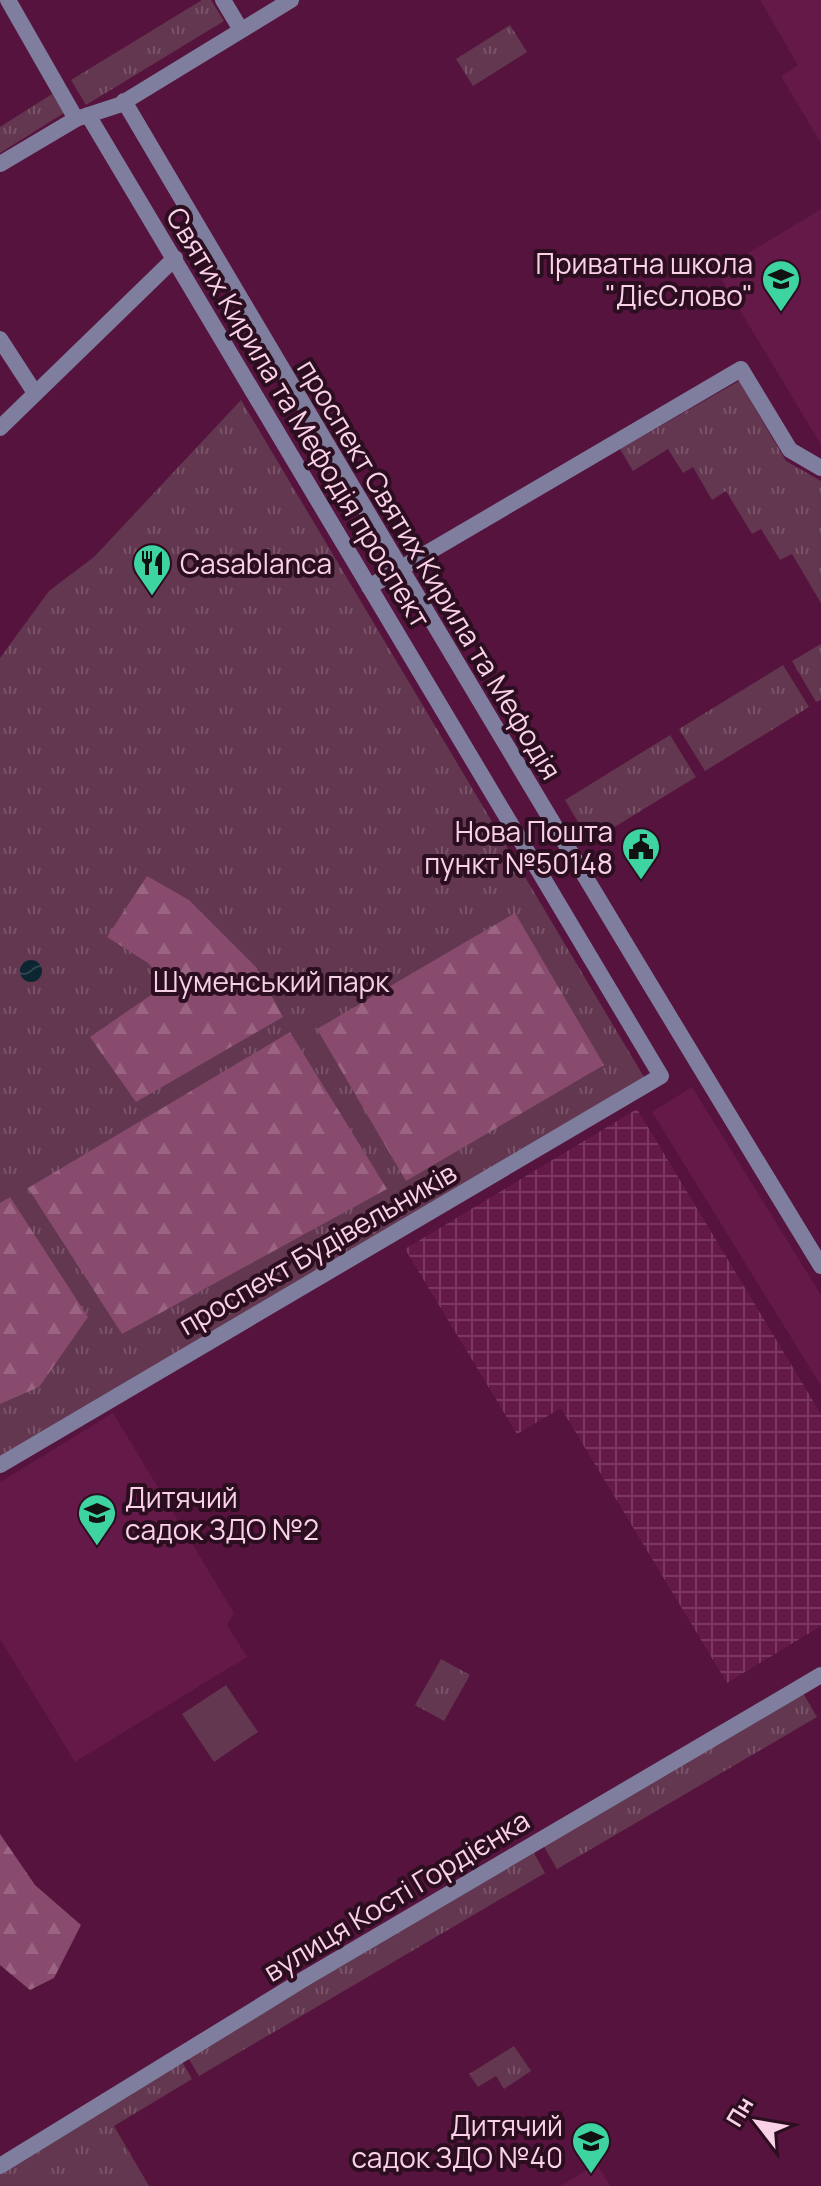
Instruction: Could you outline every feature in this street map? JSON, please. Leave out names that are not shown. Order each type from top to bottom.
[{"type":"street","name":"Святих Кирила та Мефодія проспект","points":[[8,0],[175,258],[661,1076]]},
{"type":"street","points":[[223,0],[241,30]]},
{"type":"street","points":[[0,164],[82,117],[124,101],[291,0]]},
{"type":"street","name":"проспект Святих Кирила та Мефодія","points":[[124,101],[663,1009],[821,1266]]},
{"type":"street","points":[[0,428],[175,258]]},
{"type":"street","points":[[0,339],[35,393]]},
{"type":"street","points":[[369,587],[741,369],[790,450],[821,468]]},
{"type":"street","name":"проспект Будівельників","points":[[0,1465],[661,1076]]},
{"type":"street","name":"вулиця Кості Гордієнка","points":[[0,2166],[343,1955],[821,1675]]},
{"type":"shaded area","points":[[760,0],[821,0],[821,143],[781,76],[798,65]]},
{"type":"shaded area","name":"Приватна школа \"ДієСлово\"","points":[[821,209],[821,445],[717,272]]},
{"type":"shaded area","points":[[692,1087],[821,1295],[821,1386],[652,1112]]},
{"type":"shaded area","points":[[637,1109],[821,1414],[821,1626],[727,1683],[561,1408],[517,1434],[405,1249]]},
{"type":"shaded area","name":"Дитячий садок ЗДО №2","points":[[113,1413],[234,1613],[227,1625],[247,1657],[75,1762],[0,1639],[0,1482]]},
{"type":"shaded area","name":"Дитячий садок ЗДО №40","points":[[597,2164],[610,2186],[560,2186]]},
{"type":"green space","points":[[202,0],[211,0],[224,21],[86,105],[71,80]]},
{"type":"green space","points":[[510,25],[527,52],[473,86],[456,59]]},
{"type":"green space","points":[[52,94],[64,113],[0,153],[0,127]]},
{"type":"green space","points":[[739,381],[786,461],[821,481],[821,603],[792,554],[780,560],[761,529],[752,534],[726,491],[712,500],[693,467],[683,473],[668,449],[633,471],[620,449]]},
{"type":"green space","name":"Шуменський парк","points":[[241,400],[644,1077],[0,1456],[0,658],[49,591],[94,557]]},
{"type":"green space","points":[[821,644],[821,700],[816,702],[792,661]]},
{"type":"green space","points":[[783,665],[809,707],[705,771],[679,729]]},
{"type":"green space","points":[[670,735],[696,777],[590,842],[565,800]]},
{"type":"green space","points":[[147,876],[189,900],[256,967],[283,1017],[136,1102],[90,1037],[167,984],[148,963],[107,937]]},
{"type":"green space","points":[[515,913],[604,1065],[406,1181],[317,1029]]},
{"type":"green space","points":[[290,1032],[387,1189],[122,1334],[28,1188]]},
{"type":"green space","points":[[10,1197],[88,1317],[39,1387],[0,1404],[0,1203]]},
{"type":"green space","points":[[441,1659],[470,1675],[444,1721],[415,1705]]},
{"type":"green space","points":[[226,1685],[258,1732],[214,1762],[182,1714]]},
{"type":"green space","points":[[803,1693],[817,1717],[557,1869],[543,1845]]},
{"type":"green space","points":[[0,1834],[35,1885],[81,1925],[54,1978],[30,1990],[0,1965]]},
{"type":"green space","points":[[534,1853],[545,1873],[199,2076],[187,2056]]},
{"type":"green space","points":[[514,2046],[531,2071],[504,2089],[496,2076],[478,2087],[469,2074]]},
{"type":"green space","points":[[181,2060],[192,2079],[114,2126],[149,2186],[0,2186],[0,2171]]},
{"type":"water","points":[[31,960],[39,963],[42,971],[39,979],[31,982],[23,979],[20,971],[23,963]]},
{"type":"place","name":"Приватна школа \"ДієСлово\"","points":[[781,313]]},
{"type":"place","name":"Casablanca","points":[[152,597]]},
{"type":"place","name":"Нова Пошта пункт №50148","points":[[641,881]]},
{"type":"place","name":"Дитячий садок ЗДО №2","points":[[97,1547]]},
{"type":"place","name":"Дитячий садок ЗДО №40","points":[[591,2175]]}]
